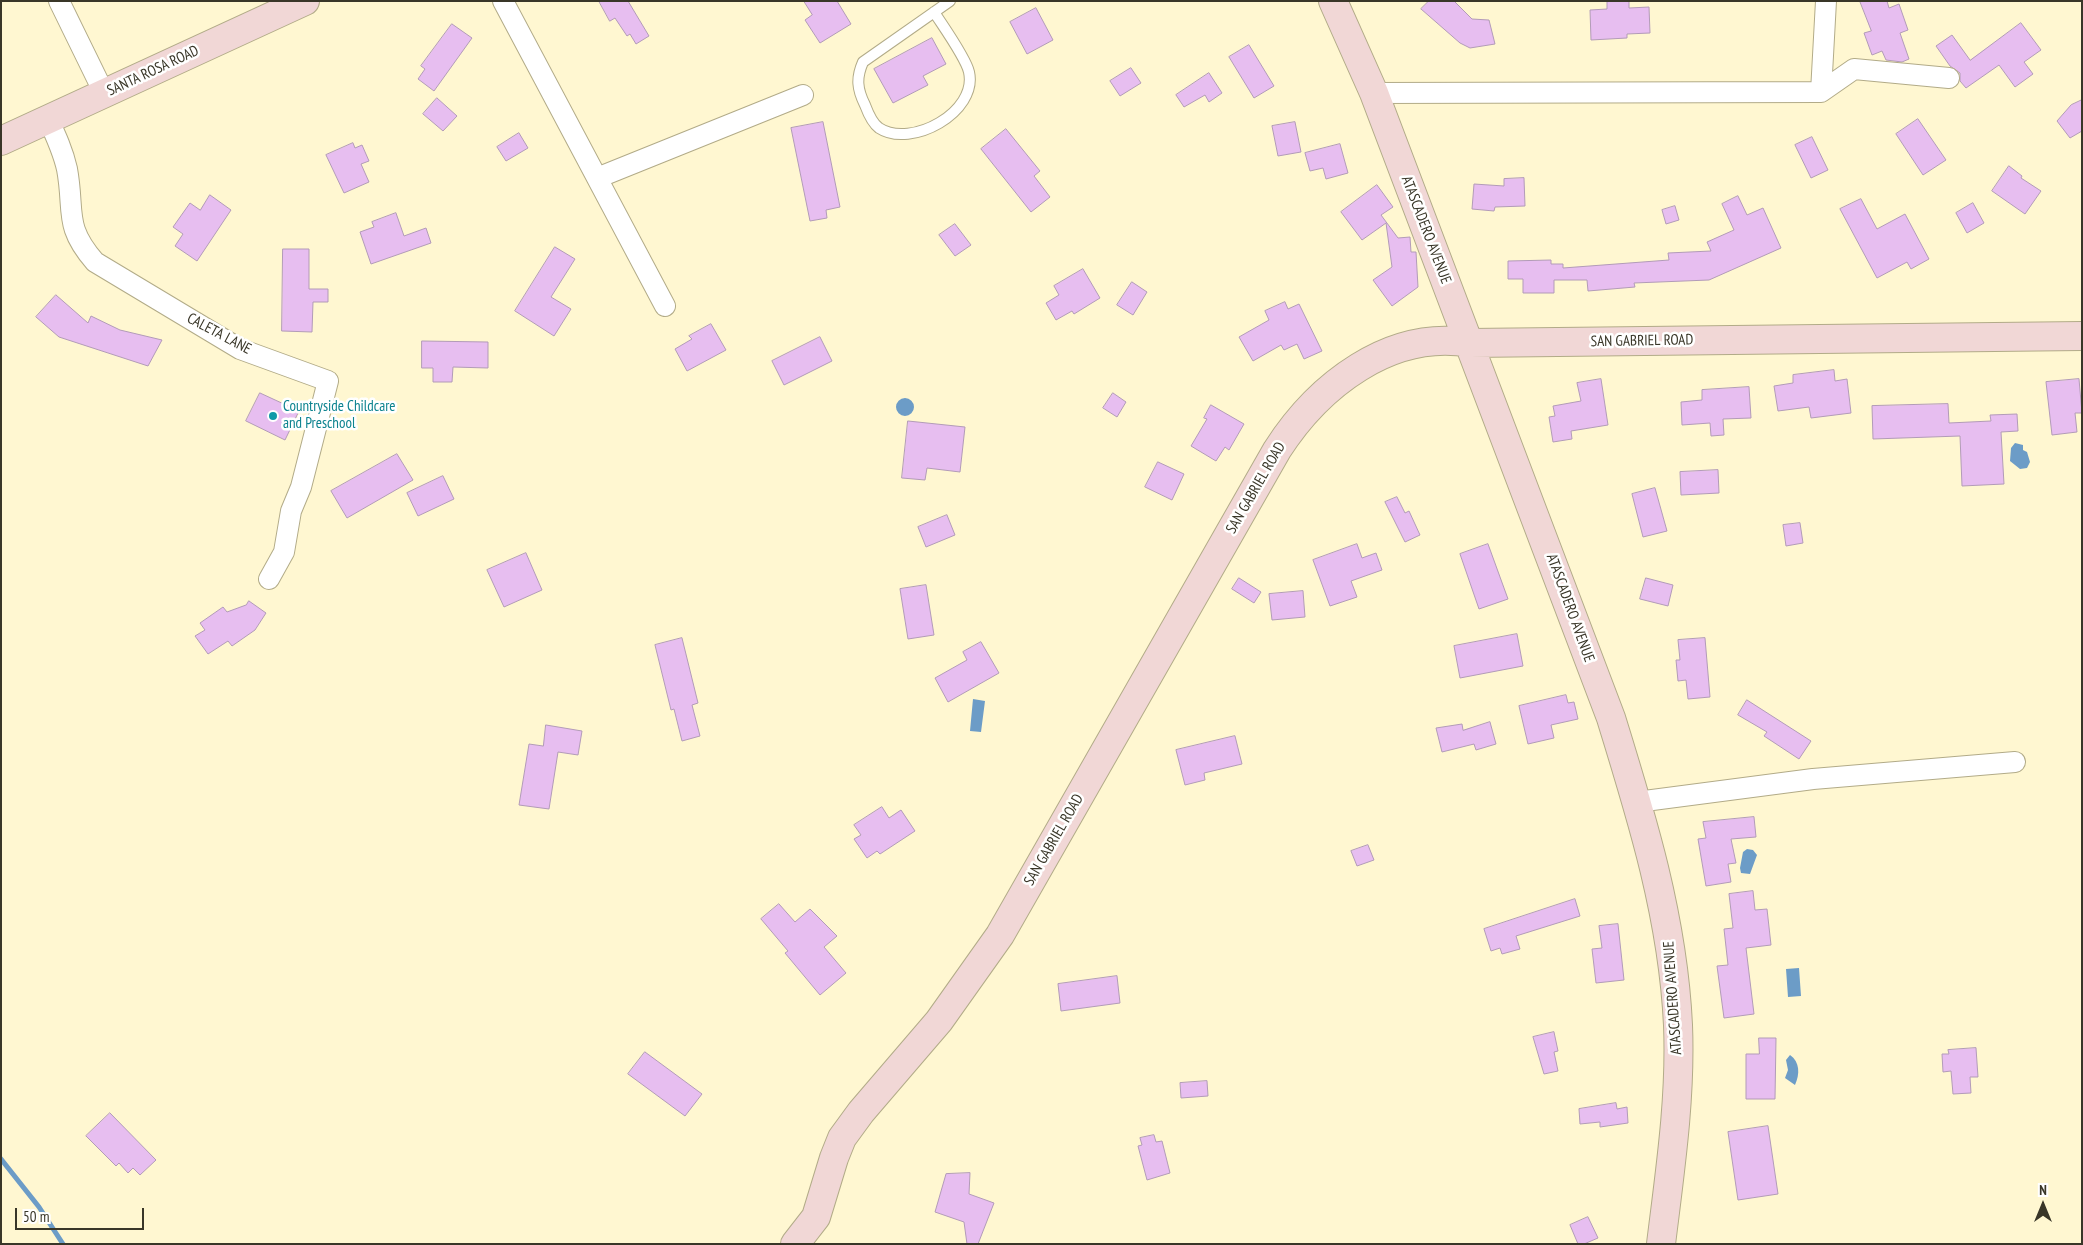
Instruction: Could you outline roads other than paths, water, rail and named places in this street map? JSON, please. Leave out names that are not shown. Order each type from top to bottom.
[{"type":"street","points":[[60,1],[104,94]]},
{"type":"street","name":"SANTA ROSA ROAD","points":[[1,141],[304,1]]},
{"type":"street","points":[[503,1],[665,306]]},
{"type":"street","name":"ATASCADERO AVENUE","points":[[1333,1],[1374,94],[1608,708],[1637,802],[1662,895],[1673,960],[1678,1025],[1678,1091],[1660,1244]]},
{"type":"street","points":[[1821,92],[1826,1]]},
{"type":"street","points":[[1374,94],[1821,92],[1854,69],[1949,78]]},
{"type":"street","points":[[597,178],[803,95]]},
{"type":"street","name":"CALETA LANE","points":[[48,119],[64,154],[68,172],[70,217],[76,235],[83,248],[96,262],[240,349],[328,380],[301,486],[291,511],[284,552],[269,579]]},
{"type":"street","name":"SAN GABRIEL ROAD","points":[[795,1244],[816,1216],[842,1138],[866,1106],[939,1021],[1000,935],[1288,434],[1313,403],[1359,367],[1414,344],[1448,339],[1470,343],[2082,336]]},
{"type":"street","points":[[1637,802],[1813,779],[2015,762]]},
{"type":"lane","points":[[934,12],[969,70],[970,84],[965,98],[943,120],[919,131],[892,134],[878,127],[870,118],[859,90],[857,76],[863,62],[934,12],[950,1]]},
{"type":"water","points":[[905,398],[913,403],[914,407],[909,415],[905,416],[897,411],[896,407],[901,399]]},
{"type":"water","points":[[2015,443],[2023,445],[2023,450],[2027,452],[2030,462],[2027,468],[2020,469],[2010,461],[2011,448]]},
{"type":"water","points":[[973,699],[985,701],[981,732],[970,731]]},
{"type":"water","points":[[1747,849],[1753,850],[1757,855],[1750,874],[1741,873],[1740,868],[1743,852]]},
{"type":"water","points":[[1799,968],[1801,996],[1788,997],[1786,969]]},
{"type":"water","points":[[1790,1055],[1796,1061],[1798,1068],[1798,1077],[1795,1085],[1785,1078],[1788,1070],[1786,1060]]},
{"type":"waterway","points":[[1,1159],[39,1207],[63,1244]]},
{"type":"place","name":"Countryside Childcare and Preschool","points":[[273,416]]}]
